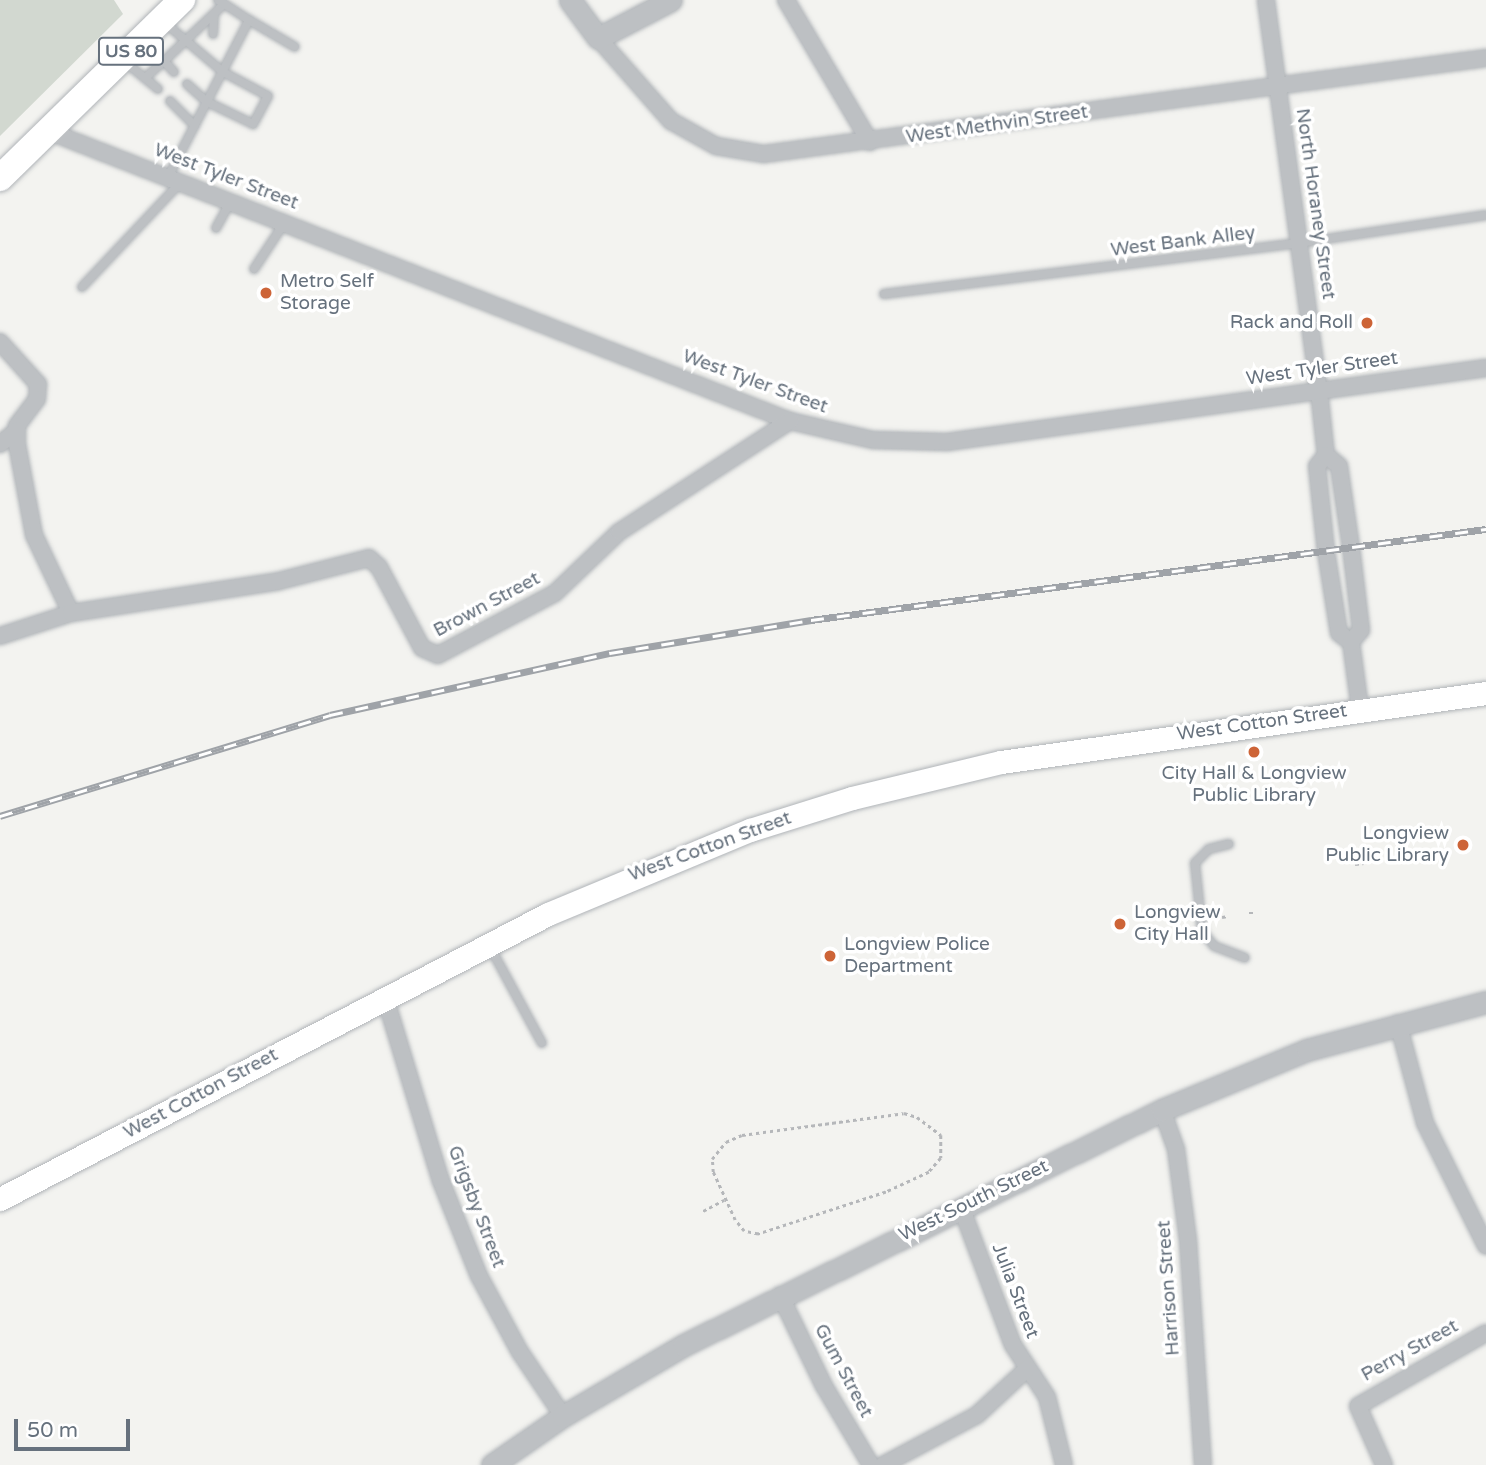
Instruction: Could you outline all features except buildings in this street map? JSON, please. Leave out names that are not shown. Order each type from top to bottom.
[{"type":"main road","name":"US 80","points":[[0,178],[182,0]]},
{"type":"main road","name":"West Cotton Street","points":[[0,1199],[489,944],[678,857],[805,812],[909,783],[1061,751],[1486,693]]},
{"type":"street","name":"West Methvin Street","points":[[570,0],[657,108],[716,146],[764,154],[1486,58]]},
{"type":"street","points":[[598,38],[671,0]]},
{"type":"street","points":[[786,0],[870,142]]},
{"type":"street","name":"North Horaney Street","points":[[1266,0],[1319,391],[1325,455],[1317,466],[1326,551],[1339,633],[1351,642],[1361,630],[1351,547],[1339,466],[1325,455]]},
{"type":"street","name":"West Tyler Street","points":[[48,131],[790,421],[873,440],[926,444],[1486,368]]},
{"type":"street","points":[[0,342],[38,384],[37,399],[17,430],[0,444]]},
{"type":"street","name":"Brown Street","points":[[0,636],[71,613],[279,581],[369,558],[379,567],[422,648],[438,655],[555,593],[619,533],[790,421]]},
{"type":"street","points":[[17,430],[34,535],[71,613]]},
{"type":"street","points":[[1351,642],[1360,709]]},
{"type":"street","name":"Grigsby Street","points":[[386,998],[441,1181],[479,1276],[520,1352],[563,1416]]},
{"type":"street","name":"West South Street","points":[[492,1465],[563,1416],[780,1295],[1162,1110],[1307,1050],[1398,1023],[1486,1002]]},
{"type":"street","points":[[1398,1023],[1425,1123],[1486,1247]]},
{"type":"street","name":"Harrison Street","points":[[1162,1110],[1176,1149],[1188,1240],[1203,1465]]},
{"type":"street","name":"Julia Street","points":[[961,1207],[1010,1338],[1047,1397],[1064,1465]]},
{"type":"street","name":"Gum Street","points":[[780,1295],[824,1386],[871,1465]]},
{"type":"street","name":"Perry Street","points":[[1384,1465],[1357,1407],[1486,1333]]},
{"type":"street","points":[[883,1465],[977,1415],[1027,1369]]},
{"type":"lane","points":[[145,78],[214,14],[221,2],[295,47]]},
{"type":"lane","points":[[214,14],[214,34]]},
{"type":"lane","points":[[161,20],[222,72],[268,96],[253,124],[207,102],[187,84]]},
{"type":"lane","points":[[82,287],[175,179],[195,126],[249,20]]},
{"type":"lane","points":[[211,62],[213,52]]},
{"type":"lane","points":[[122,60],[158,89]]},
{"type":"lane","points":[[164,61],[174,72]]},
{"type":"lane","points":[[170,101],[195,126]]},
{"type":"lane","points":[[216,228],[231,201]]},
{"type":"lane","name":"West Bank Alley","points":[[884,294],[1299,243],[1486,215]]},
{"type":"lane","points":[[254,269],[285,222]]},
{"type":"lane","points":[[1229,844],[1209,849],[1195,863],[1202,931],[1214,946],[1245,958]]},
{"type":"lane","points":[[489,944],[542,1043]]},
{"type":"path","points":[[1355,864],[1364,863]]},
{"type":"path","points":[[1249,913],[1254,913]]},
{"type":"path","points":[[1222,917],[1228,916]]},
{"type":"path","points":[[904,1113],[917,1117],[941,1136],[941,1158],[919,1177],[765,1232],[744,1231],[724,1200],[712,1158],[726,1142],[742,1135],[904,1113]]},
{"type":"path","points":[[703,1212],[724,1200]]},
{"type":"shaded area","points":[[0,0],[114,0],[123,14],[0,136]]},
{"type":"railway","points":[[0,816],[330,715],[610,653],[811,620],[1486,529]]},
{"type":"place","name":"Metro Self Storage","points":[[266,293]]},
{"type":"place","name":"Rack and Roll","points":[[1367,323]]},
{"type":"place","name":"City Hall & Longview Public Library","points":[[1254,752]]},
{"type":"place","name":"Longview Public Library","points":[[1463,845]]},
{"type":"place","name":"Longview City Hall","points":[[1120,924]]},
{"type":"place","name":"Longview Police Department","points":[[830,956]]}]
